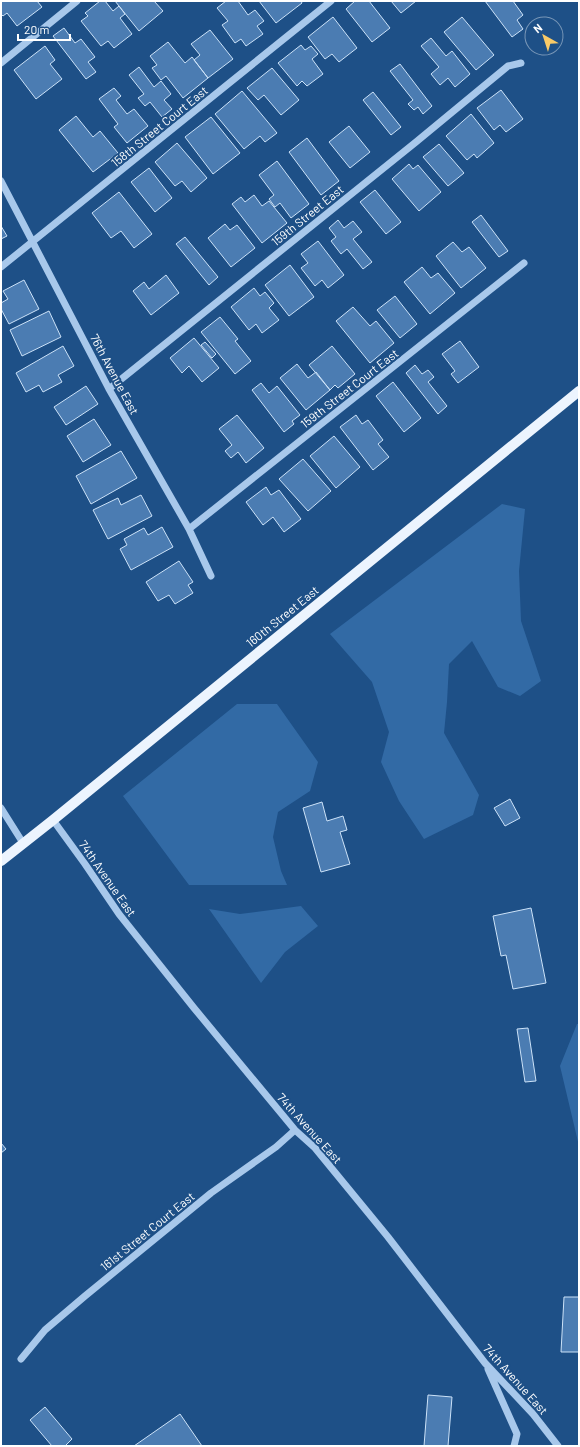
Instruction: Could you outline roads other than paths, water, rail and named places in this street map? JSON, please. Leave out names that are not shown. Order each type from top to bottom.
[{"type":"main road","name":"160th Street East","points":[[1,861],[579,390]]},
{"type":"street","points":[[1,63],[77,1]]},
{"type":"street","name":"158th Street Court East","points":[[1,267],[331,1]]},
{"type":"street","name":"159th Street East","points":[[109,389],[410,147],[508,66],[520,63]]},
{"type":"street","name":"76th Avenue East","points":[[1,181],[109,389],[189,529],[211,576]]},
{"type":"street","name":"159th Street Court East","points":[[189,529],[524,263]]},
{"type":"street","points":[[1,808],[23,843]]},
{"type":"street","name":"74th Avenue East","points":[[53,820],[119,914],[194,1008],[295,1130],[315,1148],[388,1237],[485,1363],[533,1414],[558,1446]]},
{"type":"street","name":"161st Street Court East","points":[[21,1359],[45,1330],[85,1296],[211,1193],[276,1148],[295,1130]]},
{"type":"street","points":[[485,1363],[517,1434],[514,1446]]}]
